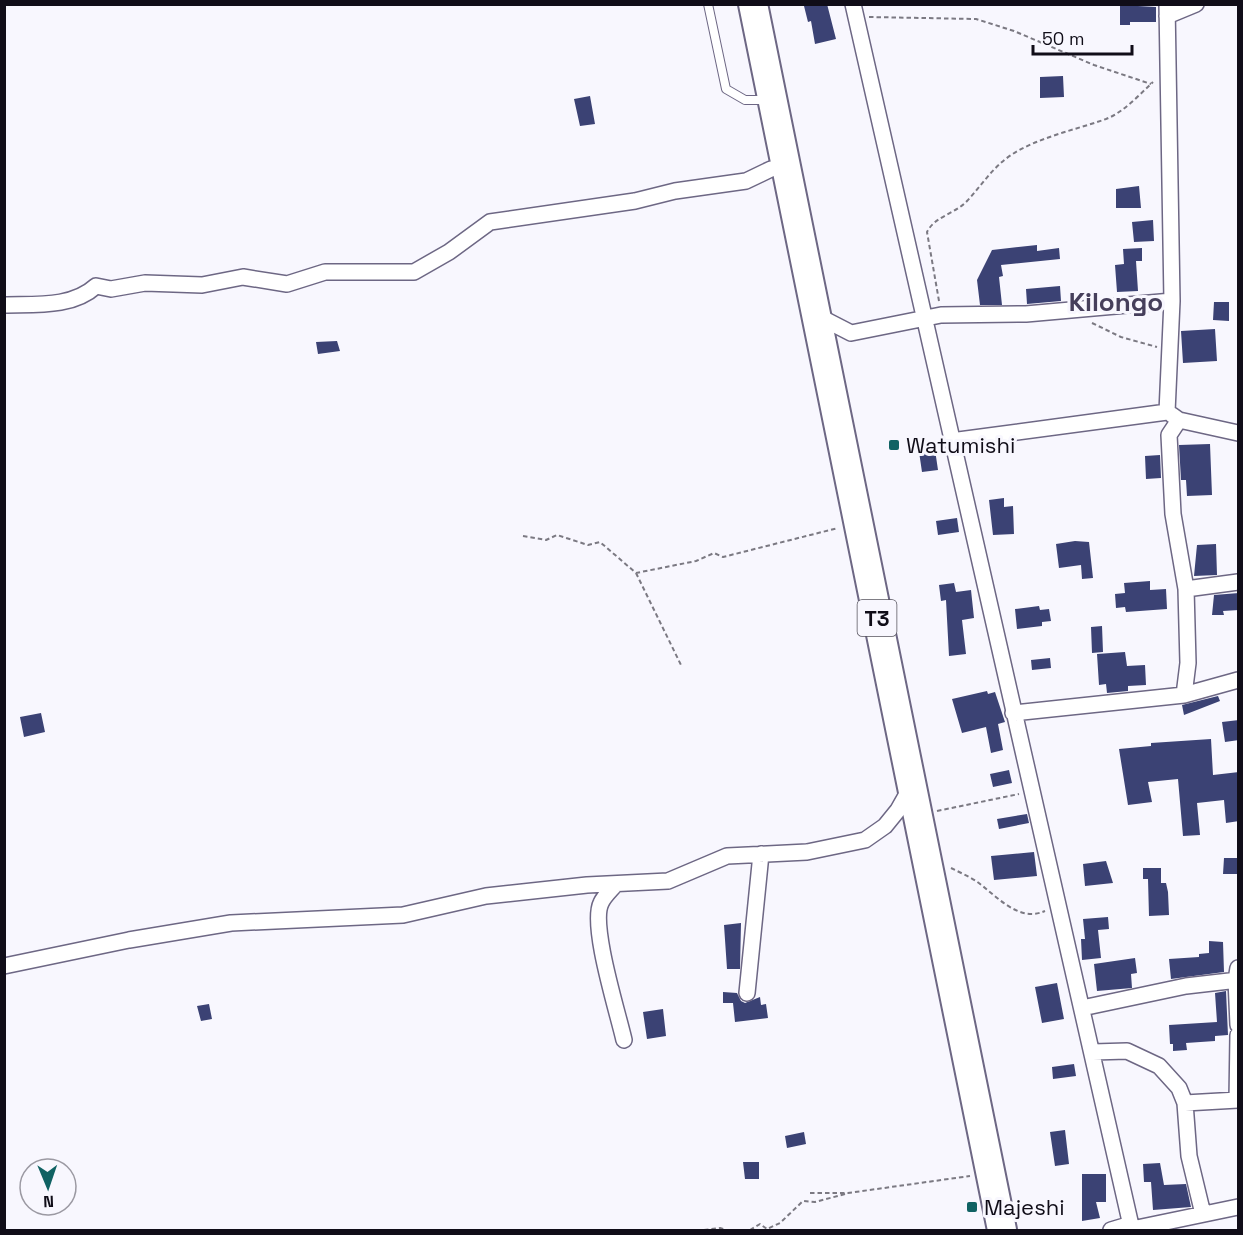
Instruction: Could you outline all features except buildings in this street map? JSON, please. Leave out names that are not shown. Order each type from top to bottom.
[{"type":"highway","name":"T3","points":[[753,4],[1002,1230]]},
{"type":"street","points":[[1184,695],[1188,663],[1186,589],[1173,514],[1169,435],[1173,416],[1166,69],[1167,10],[1196,4]]},
{"type":"street","points":[[854,11],[1012,713],[1093,1052],[1132,1228]]},
{"type":"street","points":[[4,305],[69,301],[86,296],[96,286],[111,289],[145,283],[202,285],[243,277],[287,284],[325,272],[414,272],[449,252],[490,222],[635,201],[675,191],[746,181],[771,170]]},
{"type":"street","points":[[816,315],[851,333],[941,315],[1075,310],[1172,301]]},
{"type":"street","points":[[951,441],[1150,413],[1173,416],[1239,433]]},
{"type":"street","points":[[1186,589],[1239,582]]},
{"type":"street","points":[[1012,713],[1184,695],[1239,680]]},
{"type":"street","points":[[4,966],[129,940],[231,923],[403,915],[486,896],[520,894],[566,887],[668,881],[688,875],[722,858],[807,852],[864,840],[885,826],[898,810],[911,787]]},
{"type":"street","points":[[747,993],[761,854]]},
{"type":"street","points":[[615,885],[601,903],[598,914],[607,971],[624,1040]]},
{"type":"street","points":[[1082,1008],[1238,976],[1239,1025]]},
{"type":"street","points":[[1185,1103],[1238,1100],[1239,1035]]},
{"type":"street","points":[[1093,1052],[1127,1051],[1159,1066],[1175,1082],[1185,1103],[1189,1156],[1203,1214]]},
{"type":"street","points":[[1112,1230],[1239,1207]]},
{"type":"lane","points":[[708,4],[726,89],[745,100],[773,100]]},
{"type":"path","points":[[854,11],[976,19],[1014,31],[1094,65],[1151,84]]},
{"type":"path","points":[[941,315],[927,232],[931,224],[965,203],[993,167],[1014,153],[1080,126],[1108,118],[1133,102],[1166,69]]},
{"type":"path","points":[[1075,310],[1096,326],[1121,337],[1171,349]]},
{"type":"path","points":[[636,573],[696,561],[714,553],[723,557],[858,523]]},
{"type":"path","points":[[523,536],[546,540],[557,535],[588,545],[600,542],[636,573],[681,665]]},
{"type":"path","points":[[916,814],[1031,791]]},
{"type":"path","points":[[925,857],[975,881],[1012,909],[1029,914],[1041,913],[1058,904]]},
{"type":"path","points":[[810,1193],[848,1193],[949,1180],[990,1172]]},
{"type":"path","points":[[750,1230],[760,1224],[767,1229],[773,1226],[803,1201],[815,1202],[848,1193]]},
{"type":"path","points":[[704,1230],[720,1228],[726,1230]]},
{"type":"place","name":"Watumishi","points":[[894,445]]},
{"type":"place","name":"Majeshi","points":[[972,1207]]},
{"type":"district","name":"Kilongo","points":[[1116,302]]}]
